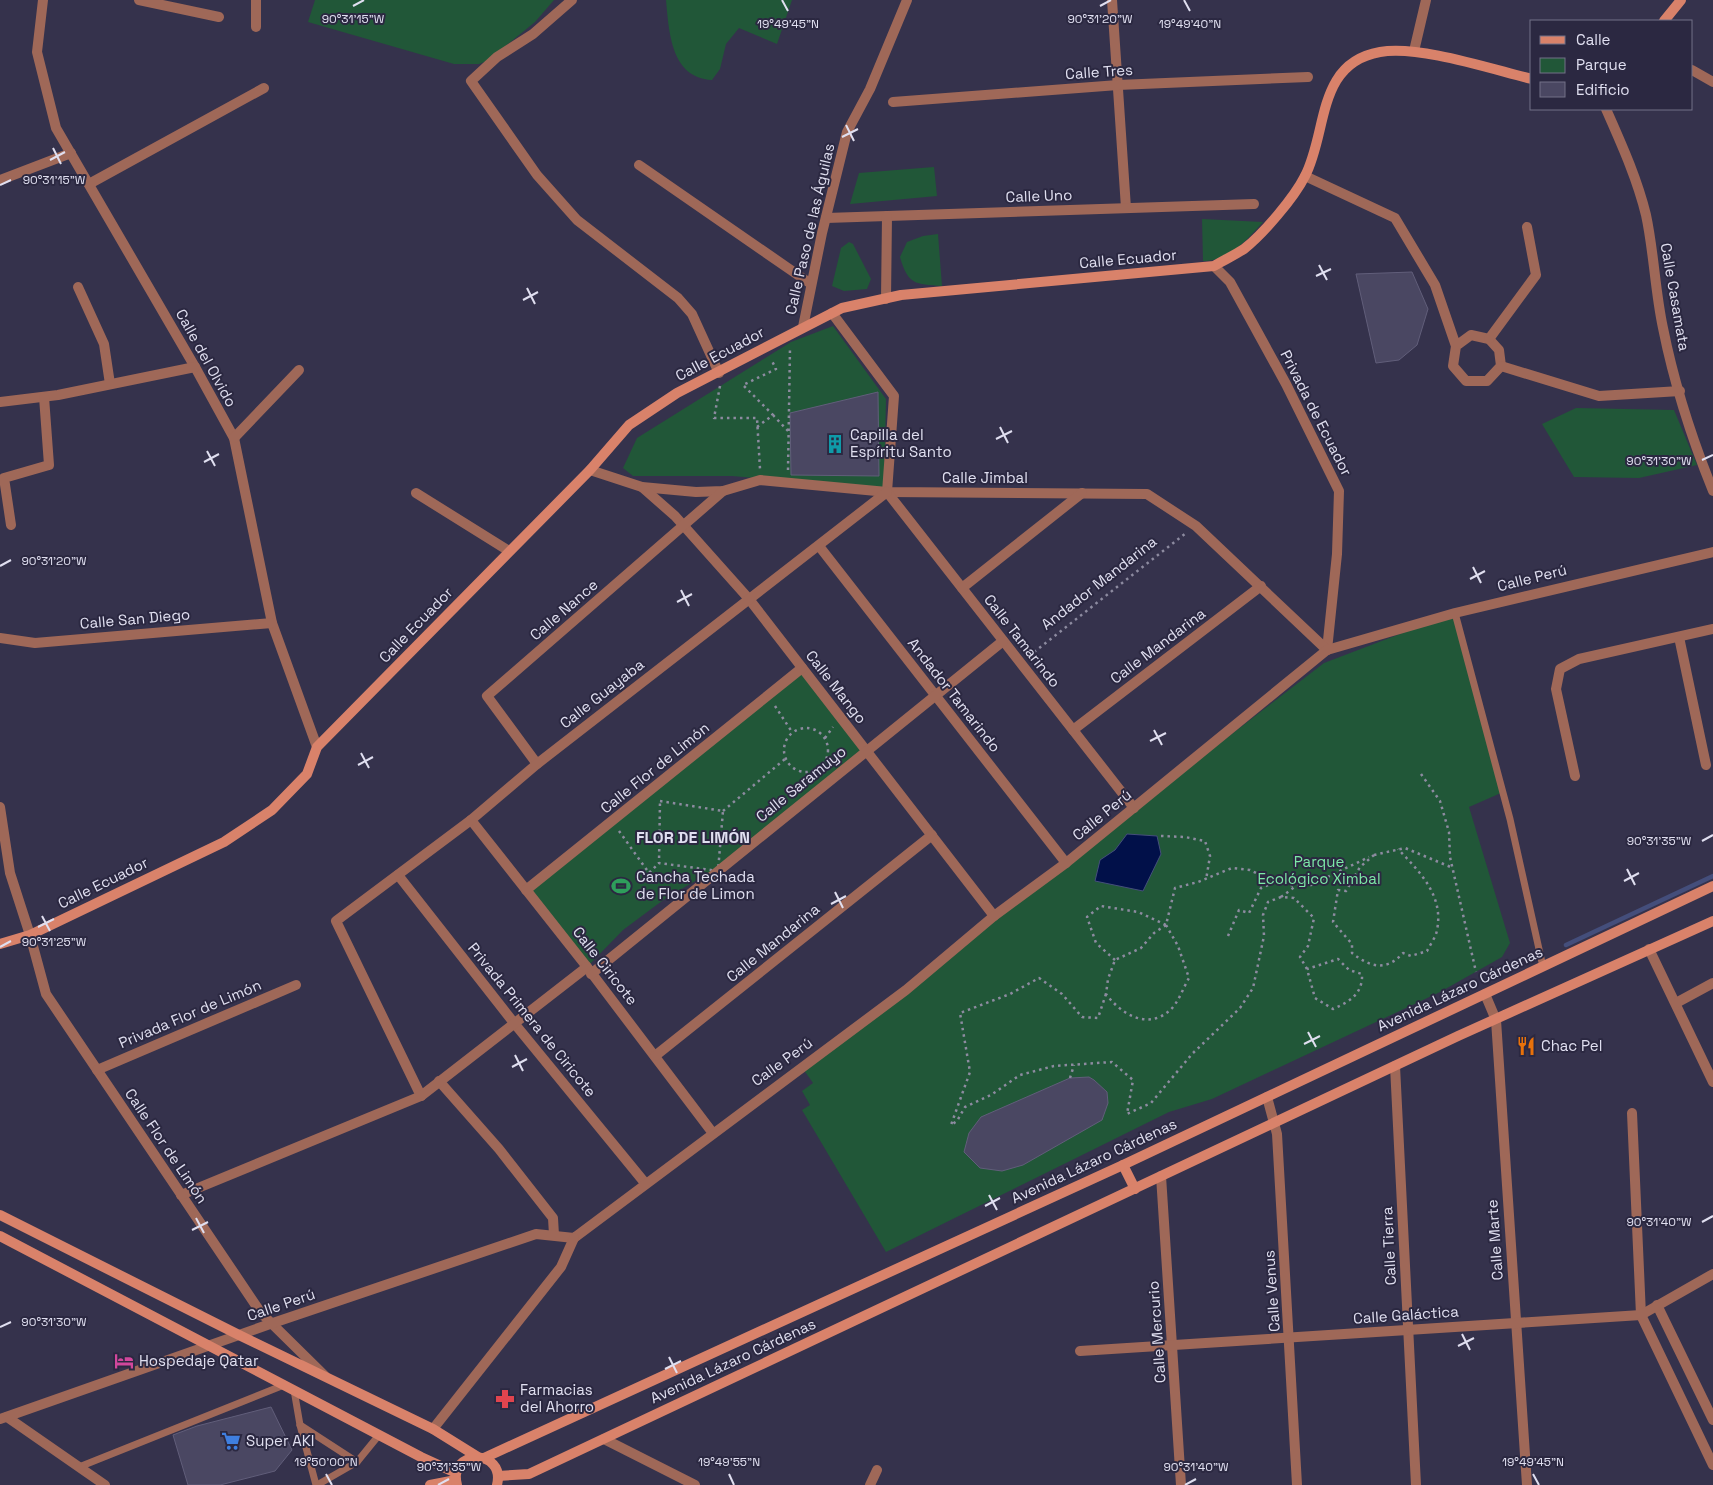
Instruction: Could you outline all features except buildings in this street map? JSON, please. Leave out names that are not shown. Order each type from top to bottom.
[{"type":"main road","points":[[1665,20],[1681,0]]},
{"type":"main road","name":"Calle Ecuador","points":[[0,944],[30,935],[224,842],[272,810],[306,774],[317,747],[590,470],[629,425],[677,394],[842,308],[901,295],[1214,266],[1244,248],[1287,204],[1305,176],[1334,80],[1351,63],[1379,52],[1414,51],[1530,79]]},
{"type":"main road","name":"Avenida Lázaro Cárdenas","points":[[457,1479],[464,1461],[481,1457],[1124,1165],[1713,886]]},
{"type":"main road","name":"Avenida Lázaro Cárdenas","points":[[498,1480],[529,1474],[1395,1066],[1713,921]]},
{"type":"main road","points":[[1124,1165],[1136,1188]]},
{"type":"main road","points":[[0,1215],[433,1430],[495,1466],[498,1480]]},
{"type":"main road","points":[[0,1236],[379,1435],[457,1479]]},
{"type":"main road","points":[[430,1485],[457,1479]]},
{"type":"street","name":"Calle del Olvido","points":[[43,0],[37,52],[56,128],[195,367],[234,438],[272,623],[317,747]]},
{"type":"street","points":[[139,0],[219,17]]},
{"type":"street","points":[[256,0],[256,27]]},
{"type":"street","points":[[572,0],[533,34],[497,57],[471,81],[537,175],[577,220],[678,298],[692,314],[720,373]]},
{"type":"street","name":"Calle Paso de las Águilas","points":[[803,327],[811,284],[847,132],[870,90],[907,0]]},
{"type":"street","points":[[1112,0],[1126,208]]},
{"type":"street","points":[[1414,51],[1426,0]]},
{"type":"street","points":[[1693,71],[1713,82]]},
{"type":"street","name":"Calle Tres","points":[[893,102],[1118,85],[1308,77]]},
{"type":"street","points":[[89,184],[264,88]]},
{"type":"street","name":"Calle Casamata","points":[[1606,110],[1628,158],[1646,215],[1662,326],[1702,464],[1713,491]]},
{"type":"street","points":[[0,180],[71,153]]},
{"type":"street","points":[[639,165],[811,284]]},
{"type":"street","points":[[1305,176],[1395,218],[1435,285],[1456,346],[1453,366],[1466,381],[1487,381],[1501,366]]},
{"type":"street","name":"Calle Uno","points":[[826,218],[1254,204]]},
{"type":"street","points":[[886,299],[887,216]]},
{"type":"street","points":[[1489,338],[1536,275],[1527,227]]},
{"type":"street","name":"Privada de Ecuador","points":[[1214,266],[1230,282],[1286,384],[1339,491],[1337,554],[1327,650]]},
{"type":"street","points":[[78,287],[104,344],[110,384]]},
{"type":"street","points":[[832,312],[894,396],[887,492]]},
{"type":"street","points":[[1456,346],[1471,336],[1489,338],[1499,350],[1501,366]]},
{"type":"street","points":[[1501,366],[1600,396],[1680,391]]},
{"type":"street","points":[[0,402],[44,398],[195,367]]},
{"type":"street","points":[[234,438],[299,370]]},
{"type":"street","points":[[11,525],[4,478],[49,465],[44,398]]},
{"type":"street","name":"Calle Jimbal","points":[[590,470],[642,487],[696,492],[723,491],[760,480],[887,492],[1147,494],[1196,526],[1327,650]]},
{"type":"street","name":"Calle Mango","points":[[642,487],[683,526],[749,599],[994,916]]},
{"type":"street","name":"Calle Nance","points":[[537,764],[487,696],[723,491]]},
{"type":"street","name":"Calle Guayaba","points":[[420,1096],[336,921],[471,820],[537,764],[887,492]]},
{"type":"street","name":"Calle Tamarindo","points":[[887,492],[1134,808]]},
{"type":"street","points":[[416,493],[509,551]]},
{"type":"street","points":[[962,588],[1082,493]]},
{"type":"street","name":"Andador Tamarindo","points":[[819,546],[1066,863]]},
{"type":"street","name":"Calle Perú","points":[[433,1430],[561,1267],[574,1238],[712,1132],[906,990],[994,916],[1066,863],[1327,650],[1455,612],[1713,552]]},
{"type":"street","name":"Calle Mandarina","points":[[1073,730],[1261,586]]},
{"type":"street","name":"Calle San Diego","points":[[0,638],[35,643],[272,623]]},
{"type":"street","points":[[1575,776],[1556,689],[1560,670],[1579,659],[1713,629]]},
{"type":"street","points":[[1679,637],[1706,765]]},
{"type":"street","points":[[866,750],[1003,641]]},
{"type":"street","name":"Calle Flor de Limón","points":[[526,890],[802,668]]},
{"type":"street","name":"Calle Saramuyo","points":[[181,1195],[420,1096],[514,1023],[589,970],[718,871],[866,750]]},
{"type":"street","name":"Calle Flor de Limón","points":[[0,807],[10,873],[46,994],[270,1324],[328,1378]]},
{"type":"street","name":"Calle Ciricote","points":[[471,820],[589,970],[712,1132]]},
{"type":"street","name":"Calle Mandarina","points":[[655,1056],[932,835]]},
{"type":"street","name":"Privada Primera de Ciricote","points":[[398,875],[514,1023],[645,1183]]},
{"type":"street","points":[[1649,949],[1713,1081]]},
{"type":"street","points":[[1676,1003],[1713,984]]},
{"type":"street","name":"Privada Flor de Limón","points":[[97,1070],[296,985]]},
{"type":"street","name":"Calle Marte","points":[[1485,994],[1496,1020],[1526,1485]]},
{"type":"street","name":"Calle Tierra","points":[[1395,1066],[1416,1485]]},
{"type":"street","points":[[440,1081],[499,1149],[553,1218],[554,1236]]},
{"type":"street","name":"Calle Venus","points":[[1267,1097],[1277,1134],[1297,1485]]},
{"type":"street","points":[[1632,1113],[1641,1315],[1713,1465]]},
{"type":"street","name":"Calle Mercurio","points":[[1161,1176],[1181,1485]]},
{"type":"street","name":"Calle Perú","points":[[4,1418],[270,1324],[536,1234],[574,1238]]},
{"type":"street","points":[[1641,1315],[1713,1274]]},
{"type":"street","points":[[1657,1305],[1713,1420]]},
{"type":"street","name":"Calle Galáctica","points":[[1080,1351],[1641,1315]]},
{"type":"street","points":[[4,1418],[105,1485]]},
{"type":"street","points":[[604,1439],[695,1485]]},
{"type":"street","points":[[870,1485],[877,1470]]},
{"type":"lane","points":[[1455,612],[1510,820],[1542,967]]},
{"type":"lane","points":[[79,1467],[284,1385]]},
{"type":"lane","points":[[294,1390],[300,1425],[317,1485],[357,1462],[379,1435]]},
{"type":"lane","points":[[300,1425],[357,1462]]},
{"type":"path","points":[[788,482],[790,334]]},
{"type":"path","points":[[783,351],[790,348]]},
{"type":"path","points":[[776,354],[770,356],[776,370],[743,385],[789,432]]},
{"type":"path","points":[[720,373],[722,381],[714,418],[757,418],[760,480]]},
{"type":"path","points":[[758,427],[773,415]]},
{"type":"path","name":"Andador Mandarina","points":[[1020,664],[1196,526]]},
{"type":"path","points":[[768,696],[792,732]]},
{"type":"path","points":[[798,728],[813,728],[825,738],[828,752],[822,765],[809,772],[795,769],[785,759],[784,744],[792,732],[798,728]]},
{"type":"path","points":[[659,863],[718,871],[723,811],[785,759]]},
{"type":"path","points":[[1421,774],[1440,801],[1450,832],[1453,868],[1466,934],[1476,972]]},
{"type":"path","points":[[612,821],[649,873],[659,863],[660,801],[723,811]]},
{"type":"path","points":[[1161,836],[1185,837],[1205,841],[1210,856],[1206,880]]},
{"type":"path","points":[[1296,886],[1281,897],[1268,902],[1263,915],[1264,936],[1253,988],[1240,1008],[1192,1054],[1151,1103],[1127,1114],[1133,1080],[1112,1062],[1054,1066],[1020,1075],[991,1095],[965,1107],[957,1121],[951,1126],[970,1072],[960,1013],[1010,994],[1039,978],[1062,994],[1082,1018],[1098,1018],[1115,960],[1141,948],[1154,933],[1166,925],[1175,888],[1206,880],[1232,868],[1250,870],[1275,882],[1296,886],[1311,885],[1374,855],[1405,848],[1453,868]]},
{"type":"path","points":[[1374,855],[1360,867],[1346,891],[1338,890],[1333,922],[1352,944],[1352,953],[1366,964],[1380,966],[1394,963],[1403,953],[1411,956],[1427,951],[1437,931],[1436,904],[1425,877],[1398,849]]},
{"type":"path","points":[[1228,936],[1239,910],[1249,913],[1261,888],[1275,882]]},
{"type":"path","points":[[1281,897],[1294,898],[1314,918],[1308,946],[1300,957],[1307,969],[1316,998],[1333,1009],[1351,1000],[1363,984],[1362,974],[1349,970],[1338,960],[1307,969]]},
{"type":"path","points":[[1106,994],[1116,1007],[1141,1019],[1149,1020],[1158,1018],[1170,1010],[1190,978],[1178,946],[1166,925],[1138,912],[1101,906],[1087,916],[1096,943],[1115,960]]},
{"type":"path","points":[[1070,1078],[1074,1065]]},
{"type":"green space","points":[[315,0],[554,0],[535,22],[487,61],[479,64],[454,64],[308,22]]},
{"type":"green space","points":[[666,0],[792,0],[777,44],[739,28],[726,44],[720,69],[712,80],[698,77],[688,71],[680,62],[671,39]]},
{"type":"green space","points":[[934,167],[937,196],[850,204],[859,173]]},
{"type":"green space","points":[[1202,219],[1263,222],[1237,248],[1221,257],[1203,261]]},
{"type":"green space","points":[[938,234],[942,286],[925,285],[914,281],[906,273],[900,257],[907,242],[923,236]]},
{"type":"green space","points":[[849,242],[853,244],[871,279],[867,289],[844,291],[832,286],[841,248]]},
{"type":"green space","points":[[833,326],[886,399],[884,489],[732,476],[633,476],[623,468],[637,438],[791,342]]},
{"type":"green space","points":[[1576,408],[1674,410],[1697,465],[1639,478],[1574,477],[1542,424]]},
{"type":"green space","name":"Parque Ecológico Ximbal","points":[[1455,613],[1501,793],[1469,807],[1510,943],[1502,957],[1440,992],[1212,1099],[1169,1112],[886,1252],[802,1110],[810,1105],[802,1091],[813,1083],[801,1066],[1324,663]]},
{"type":"green space","points":[[802,671],[862,749],[721,866],[666,898],[623,930],[589,965],[529,891]]},
{"type":"shaded area","points":[[1127,834],[1157,836],[1161,854],[1143,891],[1095,881],[1100,860],[1115,850]]},
{"type":"waterway","points":[[1566,945],[1713,876]]},
{"type":"place","name":"Capilla del Espíritu Santo","points":[[835,444]]},
{"type":"place","name":"Cancha Techada de Flor de Limon","points":[[621,886]]},
{"type":"place","name":"Chac Pel","points":[[1526,1046]]},
{"type":"place","name":"Hospedaje Qatar","points":[[124,1361]]},
{"type":"place","name":"Farmacias del Ahorro","points":[[505,1399]]},
{"type":"place","name":"Super AKI","points":[[231,1441]]},
{"type":"district","name":"FLOR DE LIMÓN","points":[[693,837]]}]
